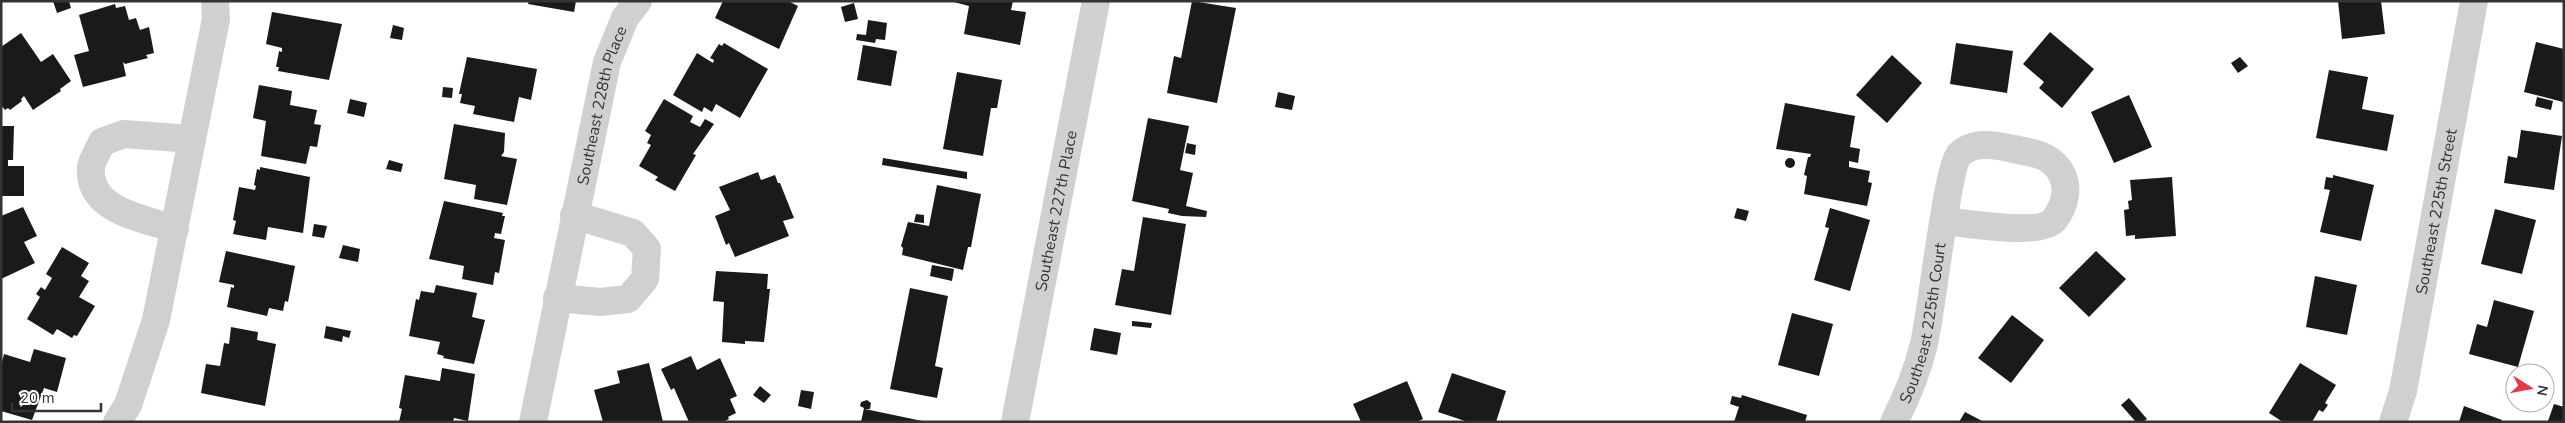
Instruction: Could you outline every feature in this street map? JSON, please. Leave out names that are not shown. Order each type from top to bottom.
[{"type":"street","points":[[117,422],[128,405],[156,320],[216,18],[215,1]]},
{"type":"street","name":"Southeast 228th Place","points":[[533,422],[606,62],[625,18],[638,1]]},
{"type":"street","name":"Southeast 227th Place","points":[[1015,422],[1096,1]]},
{"type":"street","name":"Southeast 225th Street","points":[[2393,422],[2403,392],[2474,1]]},
{"type":"street","points":[[175,229],[108,207],[92,186],[91,166],[102,142],[124,134],[192,139]]},
{"type":"street","points":[[557,298],[600,302],[628,300],[645,279],[647,248],[633,233],[574,215]]},
{"type":"street","name":"Southeast 225th Court","points":[[1894,422],[1909,392],[1924,344],[1944,221]]},
{"type":"building","points":[[53,1],[69,1],[71,8],[57,13]]},
{"type":"building","points":[[529,1],[576,1],[574,12],[528,4]]},
{"type":"building","points":[[723,1],[788,1],[798,6],[779,49],[715,18]]},
{"type":"building","points":[[950,1],[1013,1],[1011,10],[1026,12],[1020,45],[964,34],[969,6]]},
{"type":"building","points":[[1192,1],[1236,8],[1217,103],[1167,93],[1174,56],[1181,58]]},
{"type":"building","points":[[2338,1],[2381,1],[2385,34],[2342,39]]},
{"type":"building","points":[[854,3],[858,19],[845,22],[841,7]]},
{"type":"building","points":[[115,4],[116,8],[125,6],[129,20],[136,18],[140,30],[149,27],[154,53],[146,55],[148,58],[125,64],[123,62],[126,76],[83,87],[74,55],[89,51],[79,15]]},
{"type":"building","points":[[272,12],[342,24],[329,80],[278,71],[279,67],[276,67],[279,51],[282,52],[282,48],[266,44]]},
{"type":"building","points":[[868,20],[887,23],[885,40],[876,39],[875,43],[856,40],[857,34],[866,35]]},
{"type":"building","points":[[393,25],[404,28],[402,40],[390,38]]},
{"type":"building","points":[[2050,32],[2094,69],[2062,108],[2039,88],[2044,82],[2023,64]]},
{"type":"building","points":[[21,33],[41,62],[53,54],[71,81],[60,89],[61,91],[33,110],[24,96],[21,99],[22,101],[10,110],[8,108],[5,110],[1,105],[1,47]]},
{"type":"building","points":[[2536,42],[2564,49],[2563,102],[2524,92]]},
{"type":"building","points":[[724,43],[768,69],[740,118],[716,104],[712,112],[704,107],[702,112],[673,95],[697,53],[713,63],[714,60],[710,58],[719,44],[722,46]]},
{"type":"building","points":[[1956,43],[2013,51],[2007,93],[1950,84]]},
{"type":"building","points":[[863,45],[897,51],[891,86],[857,80]]},
{"type":"building","points":[[1892,55],[1922,83],[1887,123],[1856,95]]},
{"type":"building","points":[[467,57],[537,69],[531,100],[519,97],[514,122],[473,114],[475,106],[460,103],[462,94],[459,94]]},
{"type":"building","points":[[2240,57],[2248,66],[2238,73],[2231,63]]},
{"type":"building","points":[[2329,70],[2368,77],[2362,109],[2394,115],[2387,151],[2316,138]]},
{"type":"building","points":[[957,72],[1002,80],[997,108],[991,108],[983,156],[943,149]]},
{"type":"building","points":[[259,85],[292,91],[290,105],[317,110],[314,124],[321,125],[317,147],[310,146],[306,164],[261,156],[266,121],[253,118]]},
{"type":"building","points":[[443,87],[453,88],[452,98],[442,97]]},
{"type":"building","points":[[1278,92],[1295,96],[1292,110],[1275,107]]},
{"type":"building","points":[[2129,95],[2152,147],[2114,163],[2091,112]]},
{"type":"building","points":[[2537,97],[2553,101],[2551,110],[2535,106]]},
{"type":"building","points":[[350,99],[367,103],[364,117],[347,113]]},
{"type":"building","points":[[664,99],[693,116],[690,122],[700,127],[705,119],[714,124],[693,154],[696,155],[675,191],[655,180],[658,177],[639,166],[651,145],[647,143],[651,135],[645,131]]},
{"type":"building","points":[[1785,103],[1855,116],[1850,147],[1860,149],[1858,163],[1849,161],[1849,167],[1870,171],[1868,182],[1872,183],[1867,206],[1804,194],[1807,176],[1804,175],[1808,157],[1811,154],[1776,149]]},
{"type":"building","points":[[1148,118],[1189,126],[1180,170],[1193,173],[1186,206],[1207,211],[1206,217],[1182,216],[1168,213],[1169,209],[1132,201]]},
{"type":"building","points":[[454,124],[505,133],[504,152],[501,156],[517,159],[507,205],[474,199],[476,185],[444,179]]},
{"type":"building","points":[[1,126],[14,126],[13,160],[8,160],[8,166],[24,166],[24,196],[1,196]]},
{"type":"building","points":[[2521,130],[2562,136],[2554,190],[2504,183],[2508,156],[2517,158]]},
{"type":"building","points":[[1187,143],[1196,145],[1195,155],[1185,153]]},
{"type":"building","points":[[883,158],[967,172],[967,179],[882,165]]},
{"type":"building","points":[[1788,158],[1792,158],[1795,163],[1794,167],[1788,168],[1785,165],[1785,161]]},
{"type":"building","points":[[389,160],[403,164],[401,172],[386,169]]},
{"type":"building","points":[[260,167],[310,177],[303,233],[268,227],[266,240],[233,234],[236,221],[233,220],[239,187],[255,190],[257,169],[260,170]]},
{"type":"building","points":[[758,172],[761,180],[775,175],[794,218],[783,221],[789,236],[735,257],[729,243],[726,245],[715,216],[730,210],[719,187]]},
{"type":"building","points":[[2333,175],[2374,185],[2361,241],[2320,232],[2330,190],[2324,189],[2326,177],[2333,178]]},
{"type":"building","points":[[2172,177],[2176,236],[2135,239],[2135,235],[2126,236],[2124,210],[2129,209],[2128,201],[2132,200],[2130,180]]},
{"type":"building","points":[[937,185],[981,194],[971,247],[968,247],[963,270],[902,255],[903,248],[901,246],[908,222],[929,226]]},
{"type":"building","points":[[444,201],[503,213],[502,216],[505,216],[501,234],[495,233],[494,238],[505,240],[499,273],[495,272],[493,285],[462,279],[464,266],[429,259]]},
{"type":"building","points":[[23,207],[37,236],[24,242],[35,263],[1,279],[1,216]]},
{"type":"building","points":[[1737,208],[1749,211],[1746,221],[1734,218]]},
{"type":"building","points":[[1830,208],[1870,220],[1850,291],[1814,280],[1829,228],[1825,227]]},
{"type":"building","points":[[2495,209],[2536,220],[2522,274],[2481,264]]},
{"type":"building","points":[[916,214],[924,215],[924,223],[914,222]]},
{"type":"building","points":[[1143,217],[1186,224],[1171,315],[1115,305],[1122,269],[1134,271]]},
{"type":"building","points":[[314,224],[327,226],[324,238],[312,236]]},
{"type":"building","points":[[343,245],[360,249],[358,262],[339,258]]},
{"type":"building","points":[[62,247],[89,263],[81,276],[89,281],[79,297],[95,306],[77,336],[74,335],[72,338],[57,329],[53,335],[27,319],[40,297],[36,294],[41,287],[45,290],[52,278],[46,274]]},
{"type":"building","points":[[226,251],[295,266],[288,302],[285,301],[283,311],[269,308],[267,316],[227,307],[231,287],[234,288],[234,285],[219,282]]},
{"type":"building","points":[[2096,251],[2126,279],[2089,317],[2059,288]]},
{"type":"building","points":[[932,265],[954,269],[952,281],[930,276]]},
{"type":"building","points":[[716,271],[768,274],[767,289],[770,289],[764,342],[745,341],[745,344],[722,342],[724,302],[713,301]]},
{"type":"building","points":[[2315,276],[2357,285],[2347,335],[2306,327]]},
{"type":"building","points":[[436,285],[477,293],[472,317],[485,320],[474,364],[443,358],[444,356],[437,354],[440,342],[409,336],[416,299],[419,300],[421,291],[434,293]]},
{"type":"building","points":[[910,288],[948,296],[935,366],[943,368],[937,398],[890,389]]},
{"type":"building","points":[[2494,300],[2534,311],[2519,363],[2505,364],[2469,354],[2477,324],[2487,327]]},
{"type":"building","points":[[1792,313],[1833,324],[1819,376],[1778,365]]},
{"type":"building","points":[[2012,315],[2044,340],[2011,383],[1978,358]]},
{"type":"building","points":[[1132,321],[1152,323],[1151,328],[1132,326]]},
{"type":"building","points":[[326,326],[351,331],[349,338],[343,336],[342,342],[324,338]]},
{"type":"building","points":[[231,327],[258,332],[257,340],[276,344],[265,406],[201,393],[206,364],[220,366],[224,343],[229,344]]},
{"type":"building","points":[[1094,328],[1121,333],[1117,355],[1090,350]]},
{"type":"building","points":[[34,349],[66,358],[57,392],[44,388],[32,420],[1,411],[1,366],[4,354],[30,362]]},
{"type":"building","points":[[691,356],[697,370],[720,358],[737,396],[730,399],[736,413],[728,417],[729,419],[723,422],[689,422],[674,388],[671,390],[661,369]]},
{"type":"building","points":[[649,363],[663,422],[603,422],[594,390],[620,383],[617,371]]},
{"type":"building","points":[[2300,363],[2336,385],[2325,403],[2328,405],[2323,412],[2319,410],[2312,422],[2283,422],[2269,413]]},
{"type":"building","points":[[442,368],[475,374],[468,421],[454,418],[453,422],[399,422],[402,409],[399,408],[405,375],[440,381]]},
{"type":"building","points":[[1452,373],[1506,391],[1496,422],[1468,422],[1438,412]]},
{"type":"building","points":[[1407,381],[1423,419],[1416,422],[1361,422],[1353,404]]},
{"type":"building","points":[[760,386],[771,395],[764,403],[753,395]]},
{"type":"building","points":[[801,390],[814,392],[811,409],[798,406]]},
{"type":"building","points":[[1742,395],[1807,415],[1805,422],[1734,422],[1739,407],[1730,404],[1732,396],[1741,398]]},
{"type":"building","points":[[2129,398],[2147,419],[2143,422],[2136,422],[2121,405]]},
{"type":"building","points":[[867,400],[871,403],[870,409],[865,409],[927,422],[861,422],[864,408],[860,406],[861,402]]},
{"type":"building","points":[[2555,404],[2564,407],[2564,422],[2548,421],[2551,413],[2555,413]]},
{"type":"building","points":[[2464,406],[2502,420],[2501,422],[2459,422]]},
{"type":"building","points":[[1965,412],[1984,422],[1959,422]]}]
